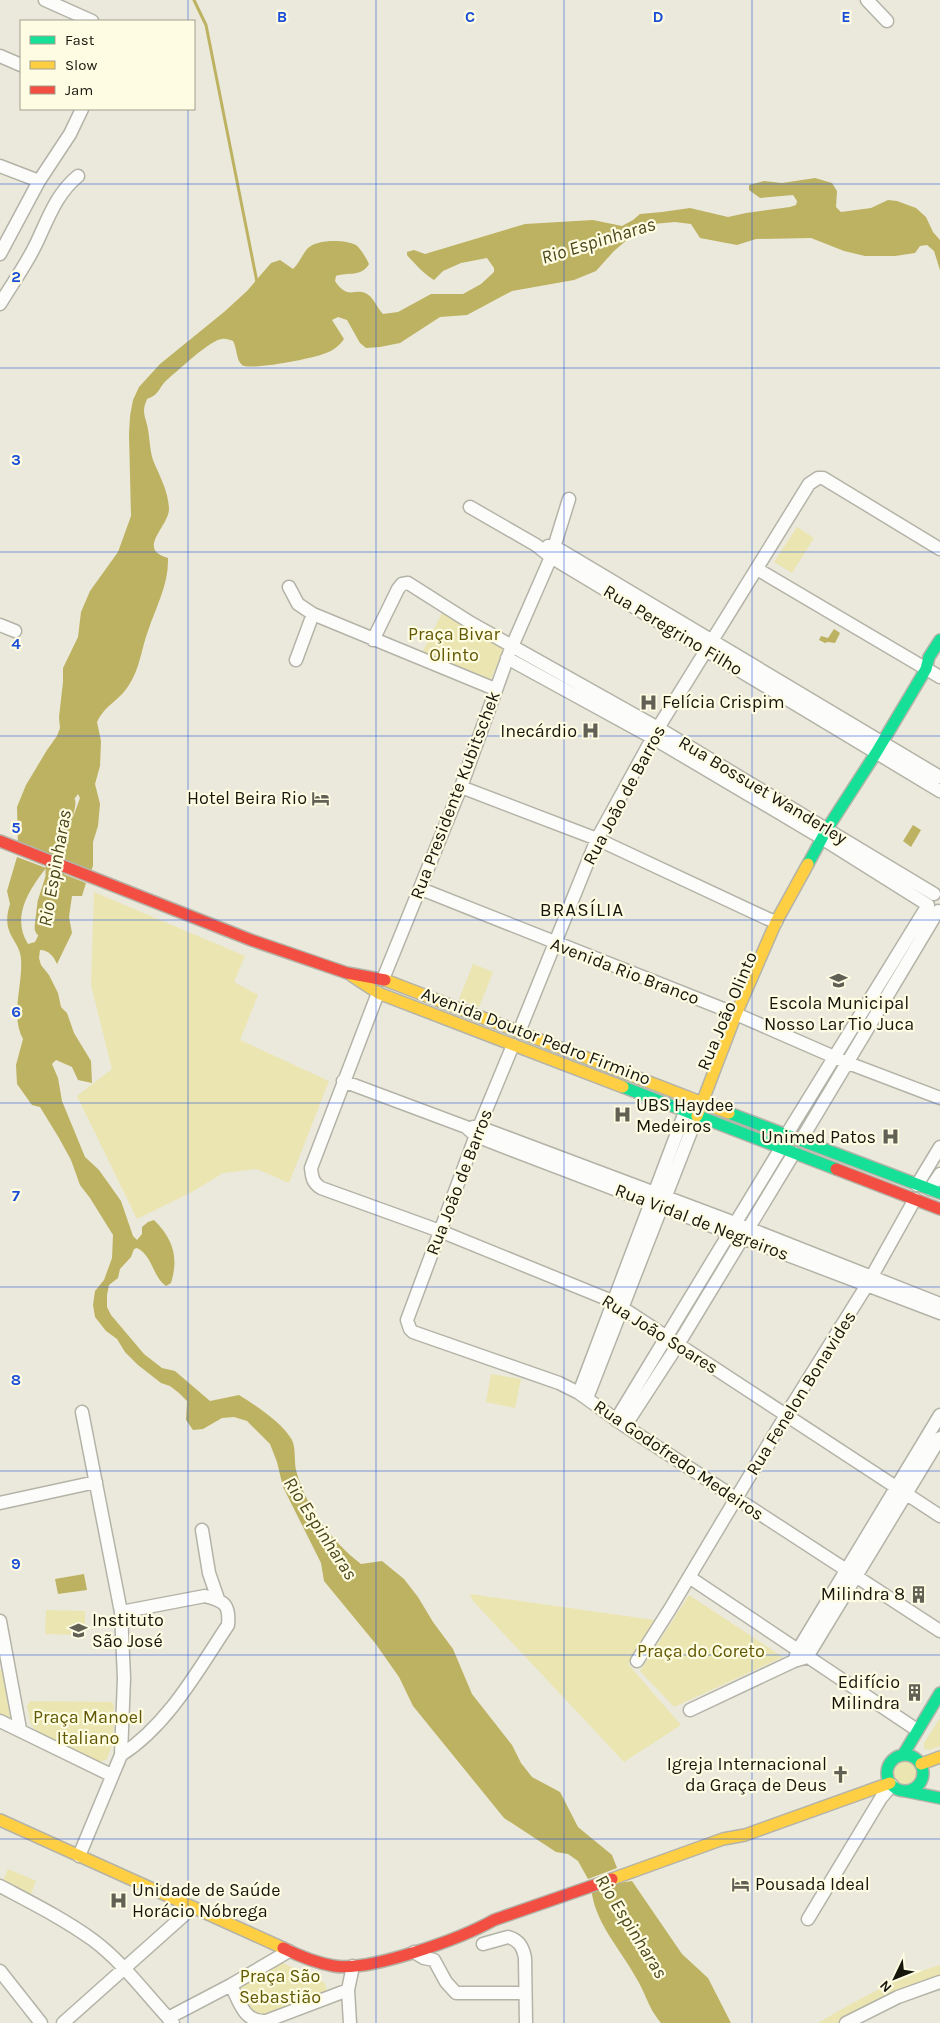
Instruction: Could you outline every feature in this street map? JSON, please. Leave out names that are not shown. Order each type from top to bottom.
[{"type":"main road","name":"Rua João Olinto","points":[[691,1114],[690,1099],[732,1013],[771,920],[821,832],[940,640]]},
{"type":"main road","name":"Avenida Doutor Pedro Firmino","points":[[0,841],[251,940],[347,972],[383,979],[702,1104],[787,1134],[935,1191]]},
{"type":"main road","name":"Avenida Doutor Pedro Firmino","points":[[347,972],[378,993],[940,1209]]},
{"type":"main road","name":"Rua João Olinto","points":[[691,1114],[702,1104],[732,1013]]},
{"type":"main road","points":[[890,1780],[892,1760],[903,1755],[940,1693]]},
{"type":"main road","points":[[903,1755],[915,1758],[940,1792]]},
{"type":"main road","points":[[905,1791],[915,1789],[923,1771],[940,1758]]},
{"type":"main road","points":[[923,1771],[940,1765]]},
{"type":"main road","points":[[0,1820],[289,1951],[335,1966],[353,1966],[394,1959],[414,1952],[430,1942],[478,1920],[494,1920],[723,1839],[742,1828],[864,1784],[890,1780],[905,1791],[940,1798]]},
{"type":"main road","points":[[370,1963],[379,1956],[430,1942]]},
{"type":"street","points":[[45,0],[90,20]]},
{"type":"street","points":[[867,0],[887,21]]},
{"type":"street","points":[[0,56],[20,65]]},
{"type":"street","points":[[0,254],[39,181],[70,134],[82,110]]},
{"type":"street","points":[[0,166],[39,181]]},
{"type":"street","points":[[0,304],[36,246],[46,220],[58,199],[66,186],[78,176]]},
{"type":"street","name":"Rua João de Barros","points":[[519,1032],[597,839],[656,733],[809,484],[818,478],[823,478],[940,549]]},
{"type":"street","name":"Rua Presidente Kubitschek","points":[[383,979],[461,788],[512,645],[553,552],[569,499]]},
{"type":"street","name":"Rua Peregrino Filho","points":[[470,507],[553,552],[875,745],[940,791]]},
{"type":"street","points":[[758,569],[925,664],[940,677]]},
{"type":"street","name":"Rua Bossuet Wanderley","points":[[373,640],[398,589],[402,584],[408,584],[936,902]]},
{"type":"street","points":[[288,587],[298,604],[313,614],[495,689]]},
{"type":"street","points":[[296,660],[313,614]]},
{"type":"street","points":[[0,625],[15,631]]},
{"type":"street","name":"Rua Bossuet Wanderley","points":[[507,658],[656,733]]},
{"type":"street","name":"Rua Peregrino Filho","points":[[875,745],[940,777]]},
{"type":"street","points":[[461,788],[597,839],[771,920]]},
{"type":"street","name":"Avenida Rio Branco","points":[[421,889],[732,1013],[848,1063],[940,1098]]},
{"type":"street","points":[[787,1134],[833,1056],[936,902]]},
{"type":"street","points":[[801,1140],[848,1063],[936,902]]},
{"type":"street","points":[[343,1081],[378,993]]},
{"type":"street","name":"Rua João de Barros","points":[[407,1320],[478,1131],[513,1046]]},
{"type":"street","name":"Rua Vidal de Negreiros","points":[[343,1081],[745,1233],[869,1282],[940,1313]]},
{"type":"street","name":"Rua João Soares","points":[[343,1081],[311,1168],[312,1179],[321,1188],[440,1232],[617,1304],[940,1516]]},
{"type":"street","name":"Rua João Olinto","points":[[583,1396],[691,1114]]},
{"type":"street","points":[[917,1185],[940,1147]]},
{"type":"street","points":[[674,1340],[732,1228],[782,1148]]},
{"type":"street","points":[[621,1423],[745,1233],[794,1153]]},
{"type":"street","points":[[935,1191],[940,1174]]},
{"type":"street","name":"Rua Fenelon Bonavides","points":[[637,1661],[869,1282],[916,1199]]},
{"type":"street","name":"Rua Vidal de Negreiros","points":[[869,1282],[940,1304]]},
{"type":"street","name":"Rua Godofredo Medeiros","points":[[407,1320],[413,1332],[540,1375],[583,1396],[621,1423],[940,1631]]},
{"type":"street","points":[[79,1856],[111,1775],[121,1755],[124,1678],[121,1612],[82,1412]]},
{"type":"street","points":[[690,1710],[799,1656],[901,1490],[940,1415]]},
{"type":"street","points":[[901,1490],[940,1438]]},
{"type":"street","points":[[0,1504],[96,1482]]},
{"type":"street","points":[[202,1530],[209,1573],[218,1599]]},
{"type":"street","points":[[689,1577],[799,1656],[917,1730]]},
{"type":"street","points":[[121,1612],[205,1596],[218,1599],[226,1604],[229,1613],[228,1625],[170,1708],[145,1737],[121,1755]]},
{"type":"street","points":[[0,1621],[20,1729]]},
{"type":"street","points":[[0,1721],[20,1729],[111,1775]]},
{"type":"street","points":[[808,1919],[890,1780]]},
{"type":"street","points":[[0,1886],[46,1910],[94,1941],[124,1969],[171,2020],[289,1951]]},
{"type":"street","points":[[64,2023],[192,1908]]},
{"type":"street","points":[[483,1944],[508,1937],[520,1944],[525,1958],[526,2023]]},
{"type":"street","points":[[414,1952],[424,1958],[434,1960],[446,1982],[456,1993],[525,1993]]},
{"type":"street","points":[[335,1966],[348,1990]]},
{"type":"street","points":[[350,2023],[348,1990],[353,1966]]},
{"type":"street","points":[[0,1970],[41,2023]]},
{"type":"street","points":[[846,2023],[898,1997],[940,1982]]},
{"type":"street","points":[[231,1985],[244,2012],[253,2021],[258,2022],[266,2021],[348,1990]]},
{"type":"green space","points":[[797,527],[814,538],[792,573],[774,562]]},
{"type":"green space","name":"Praça Bivar Olinto","points":[[442,613],[505,648],[489,683],[422,653]]},
{"type":"green space","points":[[94,892],[245,956],[234,982],[258,995],[240,1040],[329,1081],[289,1183],[257,1169],[223,1173],[192,1192],[137,1219],[77,1096],[112,1069],[91,985]]},
{"type":"green space","points":[[473,964],[493,972],[479,1007],[459,999]]},
{"type":"green space","points":[[491,1374],[521,1379],[515,1408],[486,1402]]},
{"type":"green space","points":[[470,1594],[661,1621],[628,1664],[681,1725],[624,1762],[473,1601]]},
{"type":"green space","name":"Praça do Coreto","points":[[689,1595],[783,1657],[674,1707],[640,1671]]},
{"type":"green space","points":[[46,1610],[85,1611],[85,1635],[45,1634]]},
{"type":"green space","points":[[0,1670],[2,1670],[10,1718],[6,1720],[0,1717]]},
{"type":"green space","name":"Praça Manoel Italiano","points":[[30,1701],[112,1702],[114,1706],[113,1742],[107,1759],[100,1762],[38,1732],[31,1725],[27,1706]]},
{"type":"green space","points":[[940,1718],[940,1746],[929,1750],[924,1748],[924,1743]]},
{"type":"green space","points":[[905,1760],[914,1764],[918,1773],[914,1782],[905,1786],[896,1782],[892,1773],[896,1764]]},
{"type":"green space","points":[[8,1869],[36,1881],[30,1896],[2,1883]]},
{"type":"green space","name":"Praça São Sebastião","points":[[279,1961],[325,1983],[327,1991],[258,2019],[252,2017],[240,1985]]},
{"type":"green space","points":[[940,1965],[940,1976],[919,1982],[891,1994],[837,2023],[818,2023],[892,1983]]},
{"type":"water","points":[[815,178],[832,183],[837,191],[836,207],[841,212],[871,208],[888,200],[897,201],[916,208],[926,217],[933,232],[940,240],[940,270],[934,251],[927,245],[920,246],[915,253],[895,256],[865,256],[844,251],[811,238],[756,239],[737,245],[700,238],[691,224],[675,222],[653,224],[635,233],[614,251],[596,271],[574,280],[512,291],[467,315],[440,317],[400,343],[366,348],[360,343],[347,320],[338,317],[332,320],[344,339],[329,352],[297,361],[247,366],[240,363],[233,341],[225,339],[210,344],[165,381],[155,395],[147,399],[144,414],[153,460],[165,489],[169,508],[165,522],[156,536],[154,549],[159,554],[168,558],[168,568],[133,679],[121,695],[104,711],[97,722],[101,741],[100,766],[95,784],[100,804],[98,826],[93,842],[93,866],[89,876],[60,864],[64,854],[63,845],[80,798],[78,794],[69,806],[52,861],[18,848],[17,807],[26,785],[57,736],[60,728],[59,717],[63,668],[78,637],[81,612],[90,591],[118,552],[131,516],[129,434],[133,400],[139,387],[160,364],[224,312],[247,291],[271,263],[280,260],[293,269],[307,249],[316,243],[330,241],[351,243],[356,245],[369,264],[363,271],[336,276],[335,281],[348,292],[363,292],[367,294],[383,314],[398,312],[431,294],[463,294],[481,284],[494,272],[494,268],[487,258],[461,263],[443,271],[434,280],[416,265],[407,255],[407,252],[414,250],[425,254],[525,224],[593,220],[622,226],[640,214],[690,208],[728,217],[790,207],[796,205],[797,201],[793,195],[760,198],[749,190],[749,185],[764,181],[782,183]]},
{"type":"water","points":[[834,629],[840,633],[835,643],[825,643],[819,640],[821,636],[828,638]]},
{"type":"water","points":[[913,825],[921,830],[911,847],[903,841]]},
{"type":"water","points":[[17,857],[46,868],[24,904],[21,924],[28,944],[35,942],[40,932],[42,914],[58,872],[86,883],[82,896],[72,896],[69,917],[72,933],[57,964],[53,956],[46,951],[40,950],[39,958],[41,965],[49,975],[58,993],[61,1007],[67,1013],[74,1033],[91,1061],[92,1083],[78,1080],[72,1067],[56,1060],[52,1064],[58,1078],[62,1101],[85,1157],[99,1170],[121,1201],[133,1236],[137,1240],[142,1234],[142,1227],[154,1220],[166,1234],[173,1249],[173,1274],[171,1283],[166,1286],[161,1282],[146,1256],[137,1248],[134,1249],[131,1257],[120,1269],[118,1278],[109,1285],[107,1307],[111,1315],[144,1354],[162,1368],[175,1371],[210,1401],[239,1395],[282,1427],[292,1440],[296,1470],[306,1497],[330,1534],[361,1564],[382,1561],[404,1579],[453,1649],[472,1694],[512,1745],[521,1763],[532,1777],[560,1792],[578,1827],[612,1855],[617,1868],[588,1879],[578,1861],[568,1854],[556,1852],[504,1818],[413,1706],[399,1677],[375,1643],[324,1581],[321,1563],[283,1487],[270,1444],[247,1421],[234,1417],[222,1418],[203,1429],[193,1430],[186,1420],[187,1401],[170,1386],[161,1383],[138,1365],[125,1352],[117,1339],[106,1331],[95,1317],[93,1305],[95,1291],[104,1280],[112,1258],[113,1235],[80,1185],[71,1160],[40,1107],[32,1105],[17,1084],[16,1065],[23,1039],[17,1020],[21,959],[20,952],[11,936],[7,923],[10,904],[7,891]]},
{"type":"water","points":[[84,1574],[87,1590],[58,1594],[55,1579]]},
{"type":"water","points":[[632,1881],[682,1954],[708,1978],[731,2023],[661,2023],[656,2017],[639,1982],[602,1923],[593,1900],[591,1887]]},
{"type":"waterway","points":[[194,0],[206,25],[257,282]]},
{"type":"waterway","name":"Rio Espinharas","points":[[44,928],[47,903],[55,878],[55,863],[66,803]]},
{"type":"traffic: fast","points":[[808,864],[827,829],[876,753],[926,669],[929,657],[940,640]]},
{"type":"traffic: fast","points":[[623,1087],[836,1169]]},
{"type":"traffic: fast","points":[[729,1113],[940,1193]]},
{"type":"traffic: fast","points":[[903,1755],[940,1693]]},
{"type":"traffic: fast","points":[[905,1755],[912,1756],[918,1760],[922,1766],[923,1773],[922,1780],[918,1786],[912,1790],[905,1791],[898,1790],[892,1786],[888,1780],[887,1773],[888,1766],[892,1760],[898,1756],[905,1755]]},
{"type":"traffic: fast","points":[[905,1791],[940,1798]]},
{"type":"traffic: slow","points":[[697,1116],[736,1014],[776,922],[808,864]]},
{"type":"traffic: slow","points":[[352,976],[378,993],[623,1087]]},
{"type":"traffic: slow","points":[[385,980],[729,1113]]},
{"type":"traffic: slow","points":[[921,1764],[940,1757]]},
{"type":"traffic: slow","points":[[612,1879],[723,1839],[745,1835],[890,1783]]},
{"type":"traffic: slow","points":[[0,1820],[283,1948]]},
{"type":"traffic: jam","points":[[0,841],[251,940],[347,973],[385,980]]},
{"type":"traffic: jam","points":[[836,1169],[940,1209]]},
{"type":"traffic: jam","points":[[283,1948],[308,1959],[334,1966],[370,1964],[439,1944],[494,1920],[612,1879]]},
{"type":"place","name":"Felícia Crispim","points":[[648,702]]},
{"type":"place","name":"Inecárdio","points":[[591,731]]},
{"type":"place","name":"Hotel Beira Rio","points":[[321,798]]},
{"type":"place","name":"Escola Municipal Nosso Lar Tio Juca","points":[[839,980]]},
{"type":"place","name":"UBS Haydee Medeiros","points":[[622,1115]]},
{"type":"place","name":"Unimed Patos","points":[[890,1137]]},
{"type":"place","name":"Milindra 8","points":[[919,1594]]},
{"type":"place","name":"Instituto São José","points":[[78,1630]]},
{"type":"place","name":"Edifício Milindra","points":[[914,1692]]},
{"type":"place","name":"Igreja Internacional da Graça de Deus","points":[[841,1774]]},
{"type":"place","name":"Pousada Ideal","points":[[741,1884]]},
{"type":"place","name":"Unidade de Saúde Horácio Nóbrega","points":[[118,1900]]},
{"type":"district","name":"BRASÍLIA","points":[[582,909]]}]
